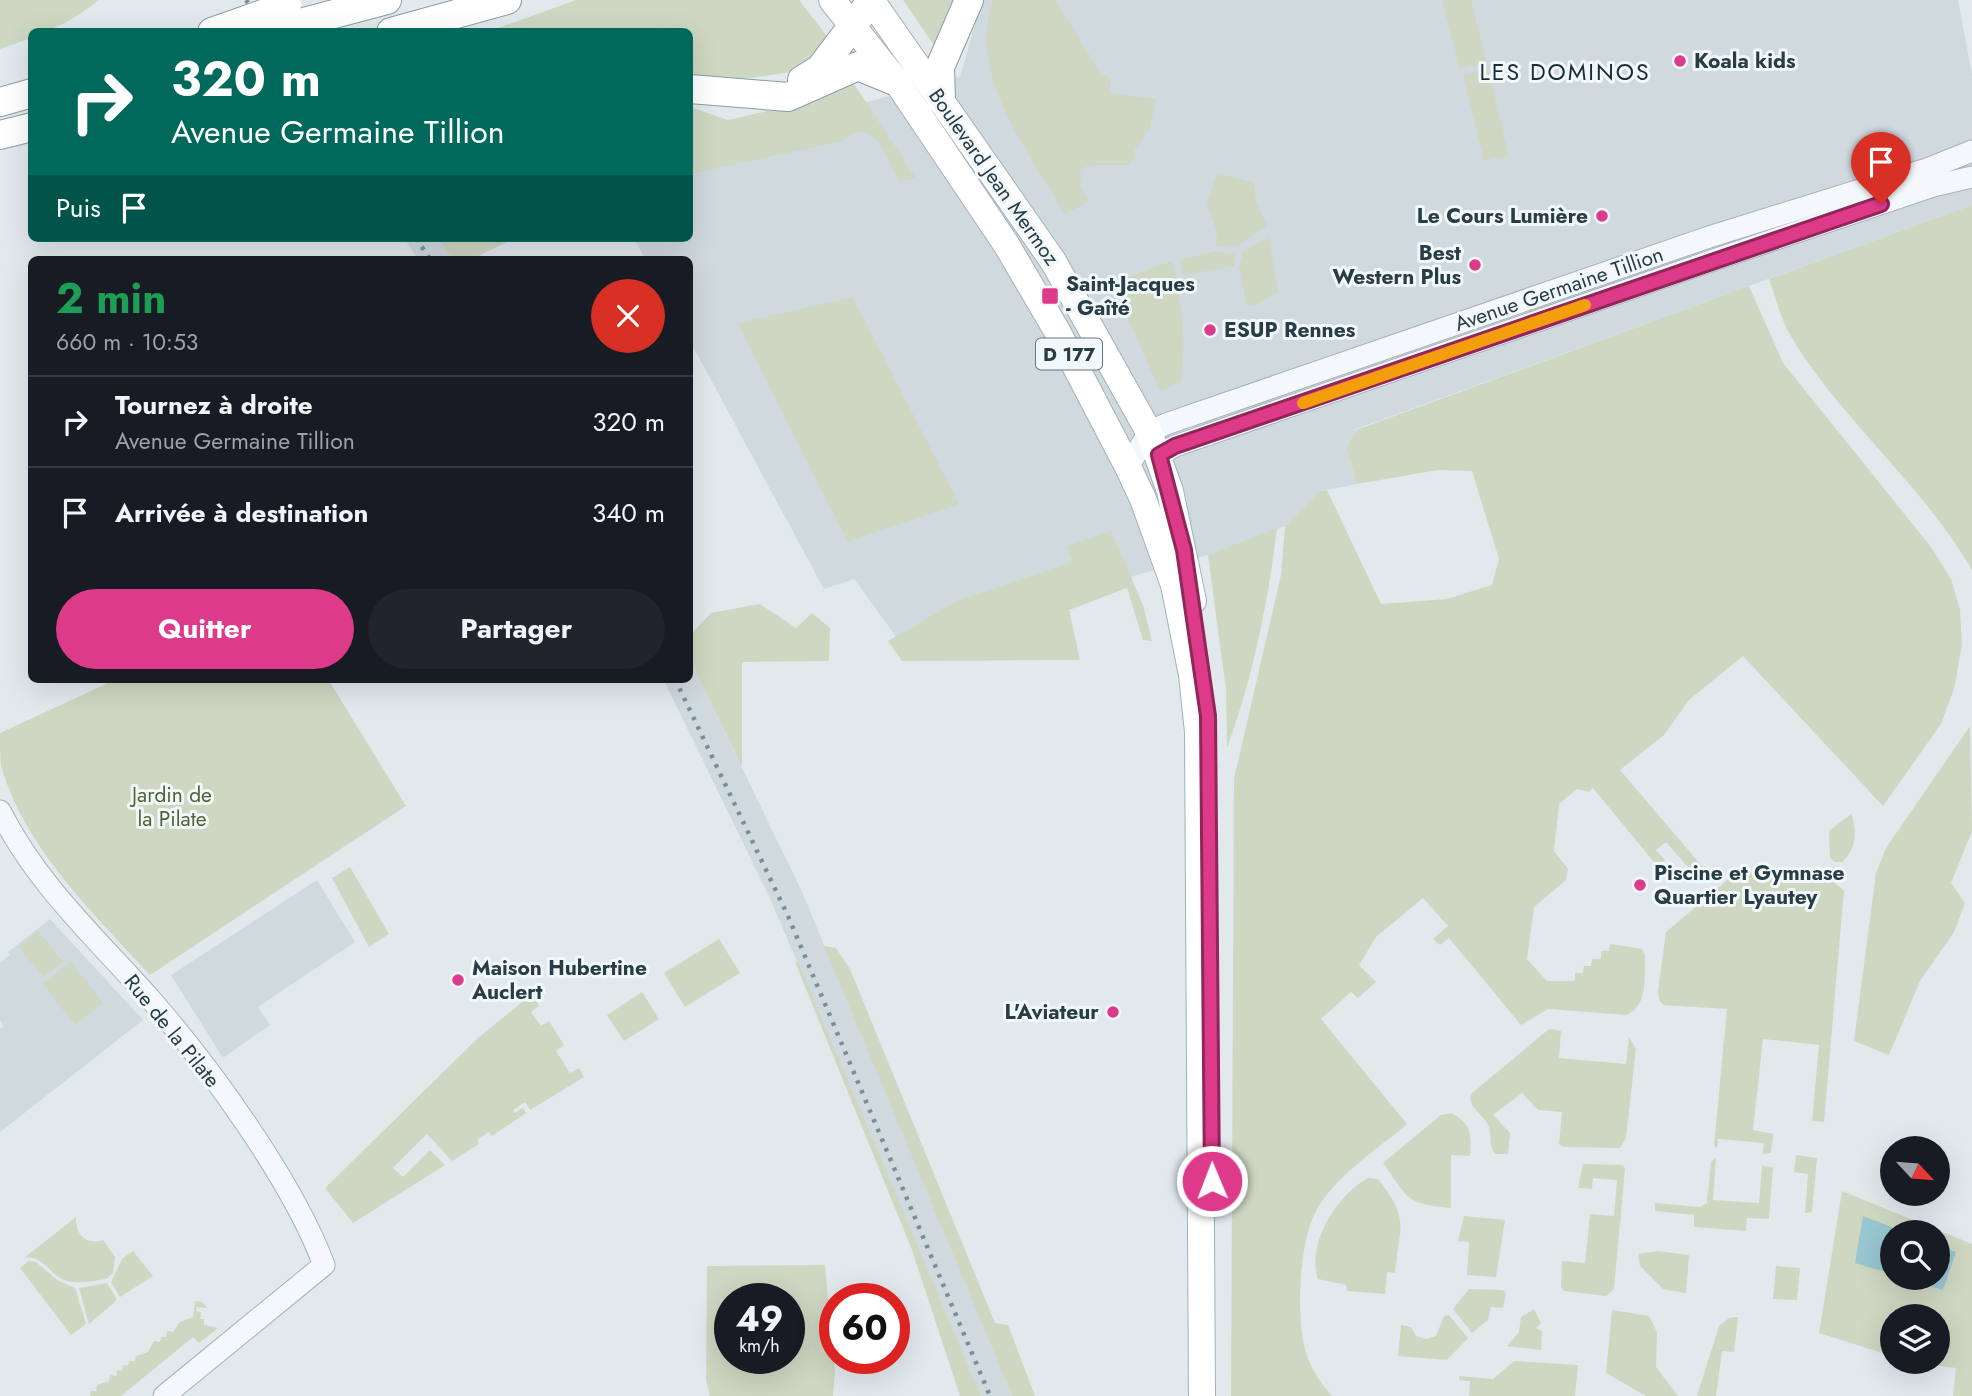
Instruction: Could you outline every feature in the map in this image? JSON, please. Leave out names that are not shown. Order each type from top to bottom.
[{"type":"highway","points":[[239,28],[259,25],[296,9],[387,0]]},
{"type":"highway","points":[[405,28],[506,0]]},
{"type":"highway","points":[[745,93],[793,85],[820,69],[853,12],[872,0]]},
{"type":"highway","points":[[941,100],[940,67],[969,0]]},
{"type":"highway","points":[[693,89],[771,97],[799,94],[858,66],[897,82]]},
{"type":"highway","points":[[0,102],[28,94]]},
{"type":"highway","points":[[0,135],[28,128]]},
{"type":"main road","name":"D 177","points":[[832,0],[853,12]]},
{"type":"main road","name":"Boulevard Jean Mermoz","points":[[872,0],[1053,261],[1144,450],[1186,562],[1208,716],[1214,1396]]},
{"type":"main road","name":"Boulevard Jean Mermoz","points":[[853,12],[1006,244],[1068,318],[1144,450],[1143,499],[1174,584],[1192,675],[1198,732],[1202,1396]]},
{"type":"street","name":"Avenue Germaine Tillion","points":[[1144,450],[1363,355],[1709,237],[1927,169],[1972,151]]},
{"type":"street","name":"Avenue Germaine Tillion","points":[[1144,450],[1175,446],[1708,261],[1933,186],[1972,177]]},
{"type":"street","name":"Rue de la Pilate","points":[[0,811],[24,855],[54,893],[170,1023],[246,1125],[311,1231],[324,1265],[164,1396]]},
{"type":"shaded area","points":[[982,0],[1958,0],[1972,75],[1972,205],[1356,429],[1346,448],[1357,484],[1320,491],[1285,526],[1208,555],[900,642],[854,579],[824,589],[693,347],[693,256],[643,256],[636,242],[693,242],[693,149],[960,77]]},
{"type":"shaded area","points":[[407,242],[441,242],[450,256],[416,256]]},
{"type":"shaded area","points":[[693,666],[803,894],[1012,1396],[981,1396],[769,896],[665,683],[693,683]]},
{"type":"shaded area","points":[[317,880],[355,942],[258,1007],[270,1025],[223,1058],[171,975]]},
{"type":"shaded area","points":[[50,919],[143,1020],[0,1132],[0,1029],[4,1026],[0,1020],[0,963],[10,955],[8,952]]},
{"type":"green space","points":[[0,0],[99,0],[59,26],[28,28],[28,39],[0,49]]},
{"type":"green space","points":[[576,0],[799,0],[830,40],[799,71],[743,79],[693,78],[693,28],[498,28]]},
{"type":"green space","points":[[903,0],[960,0],[938,51]]},
{"type":"green space","points":[[993,0],[1055,0],[1100,72],[1111,79],[1110,93],[1156,99],[1150,128],[1128,165],[1090,165],[1080,170],[1081,185],[1088,202],[1065,214],[1005,112],[995,84],[988,56],[987,28]]},
{"type":"green space","points":[[1442,0],[1471,0],[1486,62],[1460,69]]},
{"type":"green space","points":[[1488,70],[1509,155],[1484,161],[1463,75]]},
{"type":"green space","points":[[852,81],[916,178],[899,181],[884,150],[871,135],[863,132],[853,134],[842,141],[693,173],[693,108],[728,120],[793,105]]},
{"type":"green space","points":[[1217,173],[1254,183],[1256,201],[1267,226],[1239,245],[1216,247],[1217,231],[1207,205]]},
{"type":"green space","points":[[1972,205],[1972,570],[1952,539],[1907,481],[1812,369],[1788,331],[1769,279]]},
{"type":"green space","points":[[1269,238],[1278,292],[1255,305],[1246,304],[1239,266],[1243,251]]},
{"type":"green space","points":[[441,242],[508,242],[478,256],[450,256]]},
{"type":"green space","points":[[1216,251],[1234,254],[1235,266],[1183,275],[1179,260]]},
{"type":"green space","points":[[1172,261],[1182,321],[1183,365],[1181,382],[1160,391],[1112,283]]},
{"type":"green space","points":[[1749,286],[1783,363],[1931,547],[1951,579],[1960,609],[1962,644],[1954,689],[1941,724],[1883,806],[1743,656],[1689,700],[1664,735],[1620,770],[1707,872],[1695,875],[1666,842],[1656,850],[1665,860],[1658,867],[1593,788],[1589,792],[1577,789],[1559,804],[1554,851],[1568,869],[1566,880],[1534,907],[1527,959],[1547,981],[1575,981],[1575,973],[1583,973],[1584,966],[1591,966],[1592,959],[1601,959],[1601,951],[1609,951],[1610,944],[1642,949],[1645,955],[1644,990],[1639,1005],[1626,1015],[1548,1009],[1521,1025],[1449,938],[1440,945],[1433,939],[1448,926],[1423,898],[1376,937],[1359,965],[1376,982],[1358,998],[1351,992],[1321,1019],[1407,1124],[1333,1187],[1315,1213],[1305,1244],[1300,1304],[1303,1341],[1317,1377],[1332,1396],[1231,1396],[1234,779],[1281,575],[1285,526],[1320,491],[1327,490],[1381,604],[1447,599],[1492,585],[1499,559],[1472,471],[1438,470],[1357,484],[1346,448],[1356,430]]},
{"type":"green space","points":[[853,297],[959,504],[848,542],[738,323]]},
{"type":"green space","points":[[1277,528],[1258,640],[1245,694],[1227,748],[1226,690],[1208,555]]},
{"type":"green space","points":[[1111,531],[1143,605],[1152,641],[1143,640],[1127,588],[1069,610],[1080,660],[902,661],[888,641],[959,600],[1072,562],[1067,546]]},
{"type":"green space","points":[[760,604],[796,628],[812,613],[830,628],[829,661],[742,662],[742,767],[693,666],[693,632],[711,613]]},
{"type":"green space","name":"Jardin de la Pilate","points":[[108,683],[330,683],[406,806],[150,975],[63,879],[44,853],[12,796],[1,766],[0,733]]},
{"type":"green space","points":[[1970,726],[1972,831],[1951,883],[1965,903],[1954,932],[1920,981],[1889,1055],[1854,1041],[1876,873],[1886,848]]},
{"type":"green space","points":[[1851,814],[1855,827],[1853,846],[1842,862],[1835,862],[1830,858],[1829,831]]},
{"type":"green space","points":[[350,867],[389,934],[369,947],[332,878]]},
{"type":"green space","points":[[1738,871],[1830,880],[1844,890],[1824,1122],[1812,1121],[1819,1045],[1763,1039],[1753,1130],[1773,1134],[1771,1153],[1763,1154],[1764,1143],[1718,1139],[1717,1148],[1714,1146],[1727,1009],[1664,1005],[1659,1000],[1658,991],[1666,932]]},
{"type":"green space","points":[[38,931],[63,962],[43,977],[19,947]]},
{"type":"green space","points":[[719,939],[740,973],[685,1007],[664,973]]},
{"type":"green space","points":[[824,946],[836,948],[850,969],[995,1323],[1008,1325],[1035,1396],[1012,1396]]},
{"type":"green space","points":[[71,962],[103,1003],[75,1025],[43,984]]},
{"type":"green space","points":[[795,962],[798,962],[981,1396],[960,1396],[912,1250]]},
{"type":"green space","points":[[642,992],[659,1019],[624,1041],[607,1015]]},
{"type":"green space","points":[[532,994],[539,1006],[531,1012],[541,1026],[549,1021],[564,1045],[556,1051],[570,1073],[579,1068],[584,1077],[530,1110],[525,1102],[513,1110],[515,1113],[523,1108],[526,1113],[492,1136],[489,1132],[477,1140],[479,1144],[452,1161],[427,1134],[393,1168],[403,1177],[430,1150],[445,1165],[353,1223],[325,1188],[478,1038]]},
{"type":"green space","points":[[1549,1029],[1561,1031],[1559,1058],[1626,1064],[1629,1037],[1636,1049],[1626,1138],[1620,1148],[1564,1147],[1559,1144],[1562,1112],[1538,1110],[1522,1093],[1493,1115],[1510,1133],[1508,1154],[1495,1154],[1489,1127],[1474,1108],[1471,1094]]},
{"type":"green space","points":[[1451,1113],[1466,1125],[1471,1142],[1470,1156],[1451,1155],[1451,1208],[1424,1204],[1410,1198],[1383,1163],[1441,1115]]},
{"type":"green space","points":[[1796,1155],[1817,1158],[1812,1212],[1805,1213],[1808,1174],[1794,1172]]},
{"type":"green space","points":[[1716,1158],[1713,1200],[1759,1203],[1762,1166],[1773,1167],[1769,1219],[1747,1218],[1746,1231],[1694,1227],[1694,1215],[1655,1211],[1655,1203],[1700,1207],[1707,1203],[1711,1162]]},
{"type":"green space","points":[[1583,1164],[1623,1165],[1625,1169],[1614,1289],[1606,1296],[1564,1291],[1561,1287],[1562,1261],[1585,1263],[1590,1214],[1614,1216],[1617,1180],[1593,1178],[1592,1189],[1578,1188]]},
{"type":"green space","points":[[1368,1178],[1378,1179],[1399,1215],[1400,1234],[1395,1273],[1387,1272],[1385,1294],[1347,1291],[1346,1285],[1318,1279],[1315,1265],[1320,1236],[1335,1208],[1356,1186]]},
{"type":"green space","points":[[1842,1191],[1913,1220],[1880,1220],[1880,1290],[1950,1290],[1950,1235],[1972,1244],[1972,1396],[1953,1396],[1956,1368],[1950,1367],[1950,1304],[1880,1304],[1880,1352],[1819,1333]]},
{"type":"green space","points":[[1464,1216],[1505,1220],[1496,1277],[1467,1275],[1469,1242],[1458,1241]]},
{"type":"green space","points":[[76,1217],[77,1229],[83,1237],[91,1241],[103,1240],[115,1257],[113,1273],[106,1279],[67,1281],[36,1259],[24,1258]]},
{"type":"green space","points":[[133,1251],[153,1276],[120,1297],[111,1282],[122,1259]]},
{"type":"green space","points":[[1658,1251],[1689,1255],[1686,1293],[1663,1289],[1640,1266],[1638,1254]]},
{"type":"green space","points":[[29,1261],[36,1262],[57,1280],[75,1288],[86,1324],[71,1335],[20,1268]]},
{"type":"green space","points":[[825,1265],[827,1283],[819,1283],[819,1374],[835,1374],[833,1396],[710,1396],[706,1380],[707,1266]]},
{"type":"green space","points":[[1776,1266],[1800,1268],[1797,1300],[1773,1299]]},
{"type":"green space","points":[[107,1283],[117,1300],[89,1324],[79,1288]]},
{"type":"green space","points":[[1469,1289],[1503,1290],[1506,1294],[1503,1308],[1491,1307],[1488,1320],[1472,1333],[1453,1309]]},
{"type":"green space","points":[[195,1301],[202,1302],[208,1308],[197,1307],[196,1311],[201,1312],[200,1319],[204,1319],[204,1325],[218,1328],[199,1343],[193,1337],[121,1396],[90,1396],[91,1391],[96,1391],[97,1385],[109,1381],[110,1375],[116,1376],[117,1370],[122,1371],[123,1365],[128,1366],[129,1361],[135,1361],[136,1356],[148,1352],[154,1341],[160,1342],[161,1337],[166,1337],[167,1331],[173,1332],[180,1322],[193,1317]]},
{"type":"green space","points":[[1534,1309],[1541,1323],[1536,1328],[1542,1331],[1541,1350],[1507,1346],[1519,1332],[1521,1317]]},
{"type":"green space","points":[[1612,1310],[1649,1316],[1657,1332],[1656,1367],[1678,1396],[1646,1396],[1606,1373]]},
{"type":"green space","points":[[1449,1315],[1468,1338],[1447,1360],[1398,1356],[1401,1325],[1411,1327],[1416,1336],[1426,1339],[1436,1336],[1444,1316]]},
{"type":"green space","points":[[1738,1317],[1734,1352],[1722,1351],[1716,1396],[1697,1396],[1719,1326],[1729,1318]]},
{"type":"green space","points":[[1514,1361],[1578,1365],[1575,1396],[1469,1396],[1470,1381],[1459,1380],[1459,1376],[1493,1379]]},
{"type":"water","points":[[1863,1216],[1880,1223],[1880,1270],[1855,1263]]},
{"type":"water","points":[[1950,1250],[1956,1252],[1950,1270]]},
{"type":"railway","points":[[246,0],[268,28]]},
{"type":"railway","points":[[419,242],[428,256]]},
{"type":"railway","points":[[677,683],[788,916],[990,1396]]},
{"type":"slow traffic","points":[[1303,403],[1585,305]]},
{"type":"place","name":"Koala kids","points":[[1680,61]]},
{"type":"place","name":"Le Cours Lumière","points":[[1602,216]]},
{"type":"place","name":"Best Western Plus","points":[[1475,265]]},
{"type":"place","name":"Saint-Jacques - Gaîté","points":[[1050,296]]},
{"type":"place","name":"ESUP Rennes","points":[[1210,330]]},
{"type":"place","name":"Piscine et Gymnase Quartier Lyautey","points":[[1640,885]]},
{"type":"place","name":"Maison Hubertine Auclert","points":[[458,980]]},
{"type":"place","name":"L'Aviateur","points":[[1113,1012]]},
{"type":"district","name":"LES DOMINOS","points":[[1565,72]]},
{"type":"route","points":[[1212,1181],[1208,716],[1199,638],[1184,550],[1159,455],[1175,446],[1708,261],[1881,204]]}]
